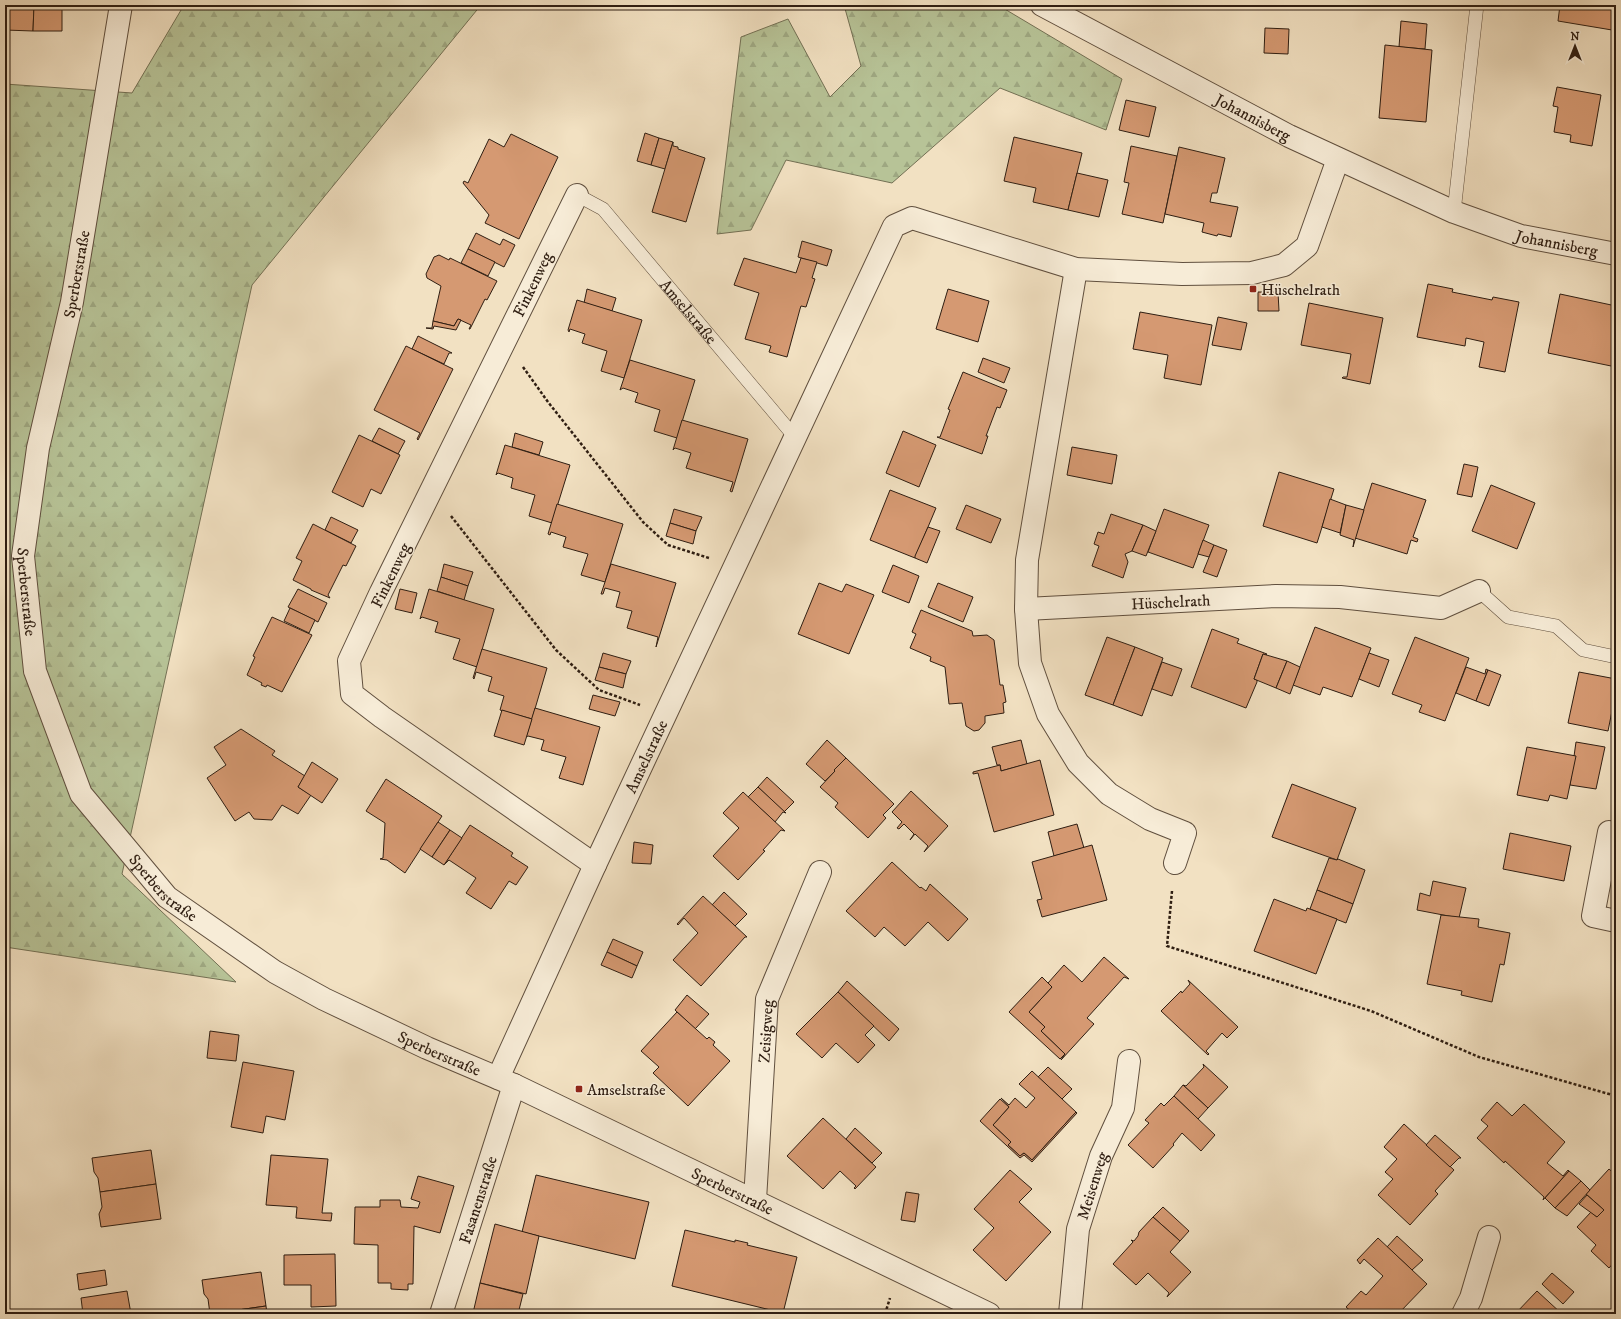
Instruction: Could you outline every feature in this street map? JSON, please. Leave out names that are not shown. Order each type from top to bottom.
[{"type":"street","name":"Sperberstraße","points":[[121,5],[72,302],[38,448],[23,556],[35,671],[81,794],[167,897],[275,972],[324,999],[427,1048],[506,1081],[755,1200],[787,1218],[989,1314]]},
{"type":"street","name":"Johannisberg","points":[[1052,8],[1289,136],[1338,160],[1454,212],[1521,236],[1616,254]]},
{"type":"street","points":[[1175,863],[1185,833],[1150,819],[1109,794],[1078,763],[1048,714],[1030,663],[1026,609],[1027,560],[1076,269],[1182,274],[1252,273],[1284,265],[1307,246],[1338,160]]},
{"type":"street","name":"Finkenweg","points":[[577,194],[504,341],[432,492],[381,592],[349,661],[352,694],[382,717],[595,865]]},
{"type":"street","name":"Amselstraße","points":[[506,1081],[595,865],[667,714],[794,436],[894,226],[912,218],[1076,269]]},
{"type":"street","name":"Hüschelrath","points":[[1026,609],[1276,596],[1340,597],[1441,608],[1479,591]]},
{"type":"street","points":[[1609,832],[1593,916],[1616,921]]},
{"type":"street","name":"Zeisigweg","points":[[755,1200],[767,999],[820,872]]},
{"type":"street","name":"Meisenweg","points":[[1070,1314],[1078,1228],[1101,1156],[1124,1108],[1129,1061]]},
{"type":"street","name":"Fasanenstraße","points":[[441,1314],[506,1081]]},
{"type":"street","points":[[1463,1314],[1471,1298],[1489,1237]]},
{"type":"lane","points":[[1454,212],[1477,5]]},
{"type":"lane","name":"Amselstraße","points":[[577,194],[603,209],[794,436]]},
{"type":"lane","points":[[1479,591],[1508,617],[1556,626],[1583,650],[1616,657]]},
{"type":"path","points":[[504,341],[548,402],[643,522],[668,545],[734,566]]},
{"type":"path","points":[[432,492],[556,650],[599,690],[667,714]]},
{"type":"path","points":[[1175,863],[1167,946],[1371,1011],[1479,1057],[1616,1096]]},
{"type":"green space","points":[[184,5],[481,5],[252,285],[122,874],[236,982],[5,947],[5,84],[132,93]]},
{"type":"green space","points":[[844,5],[998,5],[1122,79],[1106,130],[1000,88],[892,183],[786,160],[751,230],[717,234],[741,37],[788,19],[830,97],[861,66]]},
{"type":"building","points":[[5,5],[34,5],[33,31],[5,30]]},
{"type":"building","points":[[34,5],[62,5],[62,31],[33,31]]},
{"type":"building","points":[[1140,5],[1169,5],[1169,8]]},
{"type":"building","points":[[1560,5],[1616,5],[1612,30],[1558,21]]},
{"type":"building","points":[[1401,21],[1427,24],[1425,49],[1399,47]]},
{"type":"building","points":[[1265,28],[1289,29],[1288,54],[1264,53]]},
{"type":"building","points":[[1385,45],[1432,50],[1426,122],[1379,118]]},
{"type":"building","points":[[1557,87],[1601,95],[1592,146],[1570,142],[1571,135],[1554,132],[1558,107],[1553,106]]},
{"type":"building","points":[[1126,100],[1156,107],[1149,137],[1119,130]]},
{"type":"building","points":[[645,133],[659,138],[651,165],[637,161]]},
{"type":"building","points":[[511,134],[558,157],[519,239],[485,223],[489,215],[463,183],[464,181],[468,183],[489,139],[504,147]]},
{"type":"building","points":[[1014,137],[1082,153],[1068,210],[1033,202],[1036,188],[1004,181]]},
{"type":"building","points":[[659,138],[673,142],[665,169],[651,165]]},
{"type":"building","points":[[673,142],[673,146],[678,147],[678,149],[705,158],[686,222],[652,212]]},
{"type":"building","points":[[1131,146],[1177,156],[1163,223],[1122,214],[1129,183],[1124,182]]},
{"type":"building","points":[[1179,147],[1225,158],[1217,193],[1212,193],[1210,202],[1238,207],[1231,237],[1218,234],[1217,236],[1202,232],[1204,223],[1165,214]]},
{"type":"building","points":[[1077,173],[1108,180],[1099,217],[1068,210]]},
{"type":"building","points":[[476,233],[500,245],[503,239],[515,245],[504,267],[468,249]]},
{"type":"building","points":[[802,241],[832,250],[827,266],[798,257]]},
{"type":"building","points":[[468,249],[495,262],[488,276],[461,263]]},
{"type":"building","points":[[439,255],[449,260],[450,258],[497,281],[487,300],[485,299],[470,329],[471,325],[458,319],[454,326],[433,321],[441,286],[427,278],[426,274],[434,257]]},
{"type":"building","points":[[744,258],[796,273],[801,258],[817,262],[812,278],[815,279],[806,307],[801,306],[787,357],[769,352],[771,346],[745,339],[759,293],[734,285]]},
{"type":"building","points":[[1428,284],[1453,289],[1452,292],[1492,300],[1493,297],[1519,302],[1505,372],[1479,367],[1484,342],[1466,338],[1465,346],[1417,337]]},
{"type":"building","points":[[587,289],[616,298],[612,311],[584,303]]},
{"type":"building","points":[[948,289],[989,301],[978,342],[936,329]]},
{"type":"building","points":[[1258,292],[1278,292],[1279,311],[1258,311]]},
{"type":"building","points":[[1560,294],[1616,306],[1616,367],[1548,353]]},
{"type":"building","points":[[577,300],[642,320],[624,378],[601,371],[607,351],[582,343],[585,334],[570,329],[569,332],[568,330]]},
{"type":"building","points":[[1309,303],[1383,318],[1370,384],[1342,378],[1347,377],[1351,354],[1301,345]]},
{"type":"building","points":[[1140,312],[1212,325],[1201,385],[1164,378],[1168,355],[1133,349]]},
{"type":"building","points":[[1218,317],[1247,323],[1241,350],[1212,345]]},
{"type":"building","points":[[458,319],[461,320],[456,330],[434,326],[433,329],[426,328],[432,328],[433,321],[454,326]]},
{"type":"building","points":[[418,336],[452,353],[449,353],[444,364],[412,349]]},
{"type":"building","points":[[406,346],[453,369],[418,440],[417,439],[420,433],[374,410]]},
{"type":"building","points":[[983,358],[1010,368],[1004,383],[978,372]]},
{"type":"building","points":[[630,360],[695,380],[677,438],[654,431],[660,410],[635,402],[638,393],[623,388],[620,390]]},
{"type":"building","points":[[963,372],[1007,390],[1000,408],[997,407],[986,436],[988,436],[982,454],[937,437],[940,437],[950,410],[948,409]]},
{"type":"building","points":[[682,420],[748,439],[732,492],[730,491],[733,482],[686,468],[691,453],[675,448],[673,450]]},
{"type":"building","points":[[379,428],[405,441],[398,454],[372,441]]},
{"type":"building","points":[[903,431],[936,445],[919,487],[886,473]]},
{"type":"building","points":[[515,433],[543,442],[539,455],[512,447]]},
{"type":"building","points":[[359,435],[400,455],[381,494],[371,489],[363,507],[332,492]]},
{"type":"building","points":[[505,445],[570,465],[552,523],[529,516],[535,495],[511,488],[513,478],[498,473],[496,475]]},
{"type":"building","points":[[1072,447],[1117,455],[1112,484],[1067,475]]},
{"type":"building","points":[[1464,464],[1478,467],[1472,497],[1457,494]]},
{"type":"building","points":[[1279,472],[1334,489],[1317,543],[1263,526]]},
{"type":"building","points":[[1372,483],[1426,500],[1413,537],[1418,539],[1417,542],[1411,540],[1407,554],[1355,538]]},
{"type":"building","points":[[1491,485],[1535,503],[1517,549],[1472,531]]},
{"type":"building","points":[[890,490],[936,508],[915,558],[870,540]]},
{"type":"building","points":[[1330,499],[1346,505],[1340,533],[1322,527]]},
{"type":"building","points":[[557,504],[623,524],[605,582],[581,575],[588,554],[563,547],[566,537],[551,532],[550,535],[548,534]]},
{"type":"building","points":[[966,505],[1001,519],[991,543],[956,529]]},
{"type":"building","points":[[1346,505],[1364,510],[1353,547],[1354,540],[1340,535]]},
{"type":"building","points":[[674,509],[702,517],[696,531],[670,523]]},
{"type":"building","points":[[1164,509],[1209,525],[1193,568],[1148,552]]},
{"type":"building","points":[[1111,514],[1143,525],[1132,551],[1125,554],[1128,562],[1123,578],[1092,566],[1099,546],[1094,544],[1098,532],[1104,534]]},
{"type":"building","points":[[331,517],[358,530],[351,543],[325,530]]},
{"type":"building","points":[[670,523],[696,531],[693,544],[666,536]]},
{"type":"building","points":[[313,524],[356,546],[346,566],[343,565],[328,595],[330,598],[293,580],[302,561],[296,558]]},
{"type":"building","points":[[1143,525],[1156,531],[1146,556],[1132,551]]},
{"type":"building","points":[[928,527],[940,531],[927,563],[915,558],[915,556]]},
{"type":"building","points":[[1203,540],[1214,545],[1209,557],[1198,554]]},
{"type":"building","points":[[1214,545],[1227,550],[1217,577],[1203,572]]},
{"type":"building","points":[[444,564],[473,572],[468,586],[441,577]]},
{"type":"building","points":[[611,564],[676,583],[656,647],[658,637],[627,628],[632,611],[616,607],[620,592],[605,588],[603,594],[601,594]]},
{"type":"building","points":[[893,565],[919,576],[909,603],[882,592]]},
{"type":"building","points":[[441,577],[468,586],[464,600],[437,591]]},
{"type":"building","points":[[819,583],[842,592],[846,584],[874,595],[849,654],[798,634]]},
{"type":"building","points":[[938,583],[973,597],[963,622],[928,607]]},
{"type":"building","points":[[298,589],[327,603],[318,622],[288,607]]},
{"type":"building","points":[[400,589],[417,593],[412,613],[395,609]]},
{"type":"building","points":[[429,589],[494,609],[477,667],[453,659],[460,639],[435,632],[438,622],[422,617],[420,619]]},
{"type":"building","points":[[290,608],[315,620],[309,633],[284,621]]},
{"type":"building","points":[[921,610],[972,631],[973,636],[987,635],[994,640],[1000,685],[1003,685],[1006,702],[1003,703],[1004,713],[985,716],[985,723],[979,730],[974,731],[966,726],[962,703],[949,704],[945,667],[930,661],[931,657],[910,648],[916,634],[912,632]]},
{"type":"building","points":[[272,617],[312,635],[282,692],[267,685],[266,687],[261,685],[262,683],[247,675],[255,657],[253,656]]},
{"type":"building","points":[[1315,627],[1371,648],[1352,697],[1323,687],[1320,695],[1293,685]]},
{"type":"building","points":[[1212,629],[1239,639],[1237,643],[1267,654],[1263,654],[1254,679],[1257,680],[1257,682],[1246,708],[1191,687]]},
{"type":"building","points":[[1107,637],[1135,647],[1113,705],[1085,695]]},
{"type":"building","points":[[1415,637],[1469,658],[1445,721],[1419,712],[1422,705],[1392,694]]},
{"type":"building","points":[[1135,647],[1163,658],[1142,716],[1113,705]]},
{"type":"building","points":[[482,649],[547,668],[532,719],[500,710],[504,696],[488,691],[492,677],[476,672],[474,679],[473,678]]},
{"type":"building","points":[[603,653],[631,661],[626,674],[599,667]]},
{"type":"building","points":[[1369,653],[1389,660],[1379,687],[1359,679]]},
{"type":"building","points":[[1263,654],[1287,661],[1276,688],[1254,679]]},
{"type":"building","points":[[1287,661],[1300,667],[1290,694],[1276,688]]},
{"type":"building","points":[[1162,662],[1182,669],[1172,696],[1152,689]]},
{"type":"building","points":[[599,667],[626,674],[623,688],[595,680]]},
{"type":"building","points":[[1466,667],[1485,674],[1486,669],[1488,670],[1476,701],[1456,693]]},
{"type":"building","points":[[1488,670],[1501,675],[1489,706],[1476,701]]},
{"type":"building","points":[[1579,672],[1616,679],[1616,691],[1608,731],[1568,723]]},
{"type":"building","points":[[593,695],[620,702],[615,716],[589,709]]},
{"type":"building","points":[[535,708],[600,727],[583,785],[559,778],[566,757],[541,750],[544,740],[528,736],[526,737]]},
{"type":"building","points":[[502,710],[532,719],[524,745],[494,736]]},
{"type":"building","points":[[241,729],[275,751],[272,755],[305,776],[298,787],[311,795],[298,814],[282,805],[272,820],[254,819],[249,812],[235,821],[207,778],[226,765],[214,747]]},
{"type":"building","points":[[827,740],[846,758],[825,781],[806,764]]},
{"type":"building","points":[[1021,740],[1027,764],[1001,771],[1000,765],[997,765],[992,747]]},
{"type":"building","points":[[1576,742],[1605,747],[1596,789],[1570,785]]},
{"type":"building","points":[[1527,747],[1576,756],[1567,799],[1550,795],[1548,801],[1517,795]]},
{"type":"building","points":[[846,758],[894,804],[883,815],[886,818],[868,838],[835,807],[838,803],[820,787]]},
{"type":"building","points":[[1040,760],[1054,815],[994,832],[978,773],[973,774],[973,772],[1000,765],[1001,771]]},
{"type":"building","points":[[312,762],[338,779],[322,803],[298,787]]},
{"type":"building","points":[[767,777],[794,802],[784,812],[758,787]]},
{"type":"building","points":[[386,779],[442,816],[405,873],[387,860],[380,859],[383,858],[385,823],[366,811]]},
{"type":"building","points":[[1292,784],[1356,808],[1337,860],[1272,837]]},
{"type":"building","points":[[758,787],[786,813],[783,812],[775,822],[748,797]]},
{"type":"building","points":[[911,791],[948,826],[924,852],[928,846],[915,834],[910,840],[914,834],[904,824],[899,829],[897,828],[902,822],[892,812]]},
{"type":"building","points":[[743,792],[785,831],[781,830],[763,850],[765,851],[738,880],[713,856],[739,828],[723,813]]},
{"type":"building","points":[[438,822],[450,830],[432,857],[420,849]]},
{"type":"building","points":[[1077,824],[1084,848],[1054,856],[1048,832]]},
{"type":"building","points":[[470,825],[513,853],[511,856],[528,867],[516,885],[509,881],[491,909],[466,893],[476,878],[449,860],[444,865]]},
{"type":"building","points":[[450,830],[462,838],[444,865],[432,857]]},
{"type":"building","points":[[1510,833],[1571,846],[1564,881],[1503,869]]},
{"type":"building","points":[[634,842],[653,845],[651,864],[632,863]]},
{"type":"building","points":[[1092,845],[1107,900],[1042,917],[1037,900],[1042,899],[1032,862]]},
{"type":"building","points":[[1329,858],[1338,859],[1365,870],[1353,904],[1317,890]]},
{"type":"building","points":[[892,862],[920,888],[921,887],[926,891],[930,884],[968,919],[948,941],[928,922],[905,946],[884,927],[875,937],[846,911]]},
{"type":"building","points":[[1433,881],[1466,888],[1459,918],[1417,910],[1420,893],[1430,896]]},
{"type":"building","points":[[1317,890],[1353,904],[1346,923],[1310,909]]},
{"type":"building","points":[[724,892],[747,914],[735,926],[712,905]]},
{"type":"building","points":[[703,896],[747,937],[745,937],[701,986],[673,960],[698,933],[684,918],[678,925],[677,924]]},
{"type":"building","points":[[1274,899],[1306,911],[1307,908],[1337,919],[1316,974],[1254,951]]},
{"type":"building","points":[[1441,915],[1479,919],[1478,927],[1510,933],[1504,965],[1500,964],[1492,1002],[1461,995],[1462,991],[1427,984]]},
{"type":"building","points":[[613,939],[643,952],[637,966],[607,952]]},
{"type":"building","points":[[607,952],[637,966],[632,978],[601,965]]},
{"type":"building","points":[[1104,957],[1129,979],[1124,977],[1087,1018],[1094,1024],[1061,1060],[1065,1054],[1041,1031],[1045,1027],[1029,1012],[1052,987],[1048,983],[1064,965],[1082,982]]},
{"type":"building","points":[[1042,977],[1052,987],[1029,1012],[1045,1027],[1041,1031],[1065,1054],[1060,1059],[1009,1012]]},
{"type":"building","points":[[1188,980],[1238,1027],[1227,1038],[1222,1033],[1206,1051],[1209,1054],[1208,1055],[1161,1011],[1190,984]]},
{"type":"building","points":[[847,981],[899,1029],[889,1041],[838,992]]},
{"type":"building","points":[[838,992],[874,1026],[865,1035],[875,1045],[858,1063],[836,1043],[822,1058],[796,1034]]},
{"type":"building","points":[[687,995],[709,1014],[695,1029],[675,1010]]},
{"type":"building","points":[[677,1012],[707,1039],[709,1037],[715,1042],[713,1045],[730,1061],[688,1106],[653,1073],[659,1067],[641,1051]]},
{"type":"building","points":[[210,1031],[239,1035],[236,1061],[207,1058]]},
{"type":"building","points":[[243,1062],[294,1071],[285,1120],[266,1116],[263,1133],[231,1127]]},
{"type":"building","points":[[1203,1064],[1228,1087],[1208,1108],[1183,1085],[1186,1086],[1204,1067]]},
{"type":"building","points":[[1048,1067],[1072,1089],[1062,1099],[1038,1077]]},
{"type":"building","points":[[1032,1071],[1076,1112],[1032,1160],[1024,1153],[1020,1156],[1008,1145],[1011,1142],[993,1125],[1009,1107],[1001,1098],[1009,1105],[1015,1098],[1026,1108],[1035,1098],[1019,1084]]},
{"type":"building","points":[[1183,1085],[1208,1108],[1198,1119],[1174,1096]]},
{"type":"building","points":[[1174,1096],[1215,1135],[1201,1151],[1182,1133],[1173,1144],[1174,1145],[1153,1168],[1128,1145],[1149,1123],[1145,1120],[1160,1104],[1161,1103],[1164,1106]]},
{"type":"building","points":[[1000,1099],[1009,1107],[993,1125],[1011,1142],[1008,1145],[1020,1156],[1024,1153],[1032,1160],[1076,1112],[1077,1113],[1032,1162],[1024,1155],[1020,1158],[980,1121]]},
{"type":"building","points":[[1497,1102],[1512,1116],[1524,1104],[1565,1142],[1547,1163],[1563,1176],[1568,1170],[1569,1171],[1543,1200],[1544,1197],[1505,1161],[1504,1163],[1477,1138],[1488,1126],[1481,1120]]},
{"type":"building","points":[[823,1118],[876,1167],[855,1189],[854,1188],[856,1186],[840,1171],[823,1189],[787,1156]]},
{"type":"building","points":[[1404,1124],[1454,1170],[1435,1191],[1438,1194],[1410,1225],[1378,1195],[1393,1179],[1385,1172],[1397,1159],[1384,1147]]},
{"type":"building","points":[[855,1128],[882,1153],[872,1163],[846,1139]]},
{"type":"building","points":[[1435,1135],[1461,1158],[1459,1158],[1450,1167],[1426,1145]]},
{"type":"building","points":[[151,1150],[156,1184],[100,1192],[98,1178],[94,1172],[92,1158]]},
{"type":"building","points":[[271,1155],[328,1159],[322,1213],[332,1213],[331,1221],[296,1218],[297,1207],[266,1205]]},
{"type":"building","points":[[1609,1169],[1616,1175],[1616,1260],[1609,1268],[1591,1251],[1596,1245],[1577,1227],[1591,1212],[1597,1217],[1604,1210],[1586,1194]]},
{"type":"building","points":[[1010,1170],[1032,1189],[1019,1202],[1051,1232],[1006,1281],[973,1250],[994,1228],[974,1209]]},
{"type":"building","points":[[1569,1171],[1581,1181],[1555,1208],[1545,1198]]},
{"type":"building","points":[[536,1175],[649,1202],[635,1259],[522,1232]]},
{"type":"building","points":[[418,1176],[454,1186],[440,1233],[414,1226],[413,1284],[408,1284],[408,1290],[391,1289],[391,1283],[378,1283],[378,1245],[354,1244],[355,1207],[380,1207],[380,1200],[400,1200],[401,1207],[418,1208],[420,1202],[411,1199]]},
{"type":"building","points":[[1581,1181],[1590,1190],[1567,1216],[1555,1208]]},
{"type":"building","points":[[156,1184],[161,1219],[101,1227],[99,1214],[102,1207],[100,1192]]},
{"type":"building","points":[[906,1192],[919,1194],[915,1222],[901,1220]]},
{"type":"building","points":[[1587,1195],[1604,1210],[1597,1217],[1579,1204]]},
{"type":"building","points":[[1163,1207],[1189,1231],[1180,1241],[1153,1217]]},
{"type":"building","points":[[1153,1217],[1180,1241],[1170,1252],[1191,1272],[1167,1297],[1169,1293],[1148,1273],[1136,1285],[1113,1264],[1133,1242],[1131,1240],[1134,1241],[1139,1232]]},
{"type":"building","points":[[495,1224],[539,1236],[526,1294],[480,1283]]},
{"type":"building","points":[[685,1230],[735,1242],[735,1240],[748,1243],[747,1245],[797,1257],[783,1313],[672,1286]]},
{"type":"building","points":[[1397,1236],[1423,1260],[1412,1270],[1387,1247]]},
{"type":"building","points":[[1378,1238],[1427,1284],[1398,1314],[1354,1314],[1346,1307],[1361,1291],[1366,1295],[1383,1276],[1364,1259],[1360,1264],[1357,1260]]},
{"type":"building","points":[[335,1254],[336,1306],[311,1307],[311,1285],[284,1285],[284,1255]]},
{"type":"building","points":[[105,1270],[107,1285],[79,1290],[77,1274]]},
{"type":"building","points":[[261,1272],[266,1306],[210,1314],[208,1299],[204,1294],[202,1280]]},
{"type":"building","points":[[1552,1273],[1574,1292],[1563,1304],[1542,1284]]},
{"type":"building","points":[[480,1283],[523,1294],[518,1314],[473,1313]]},
{"type":"building","points":[[127,1291],[131,1314],[83,1314],[81,1298]]},
{"type":"building","points":[[1537,1291],[1562,1314],[1515,1314]]},
{"type":"building","points":[[266,1306],[267,1314],[210,1314]]},
{"type":"place","name":"Hüschelrath","points":[[1253,289]]},
{"type":"place","name":"Amselstraße","points":[[579,1089]]}]
